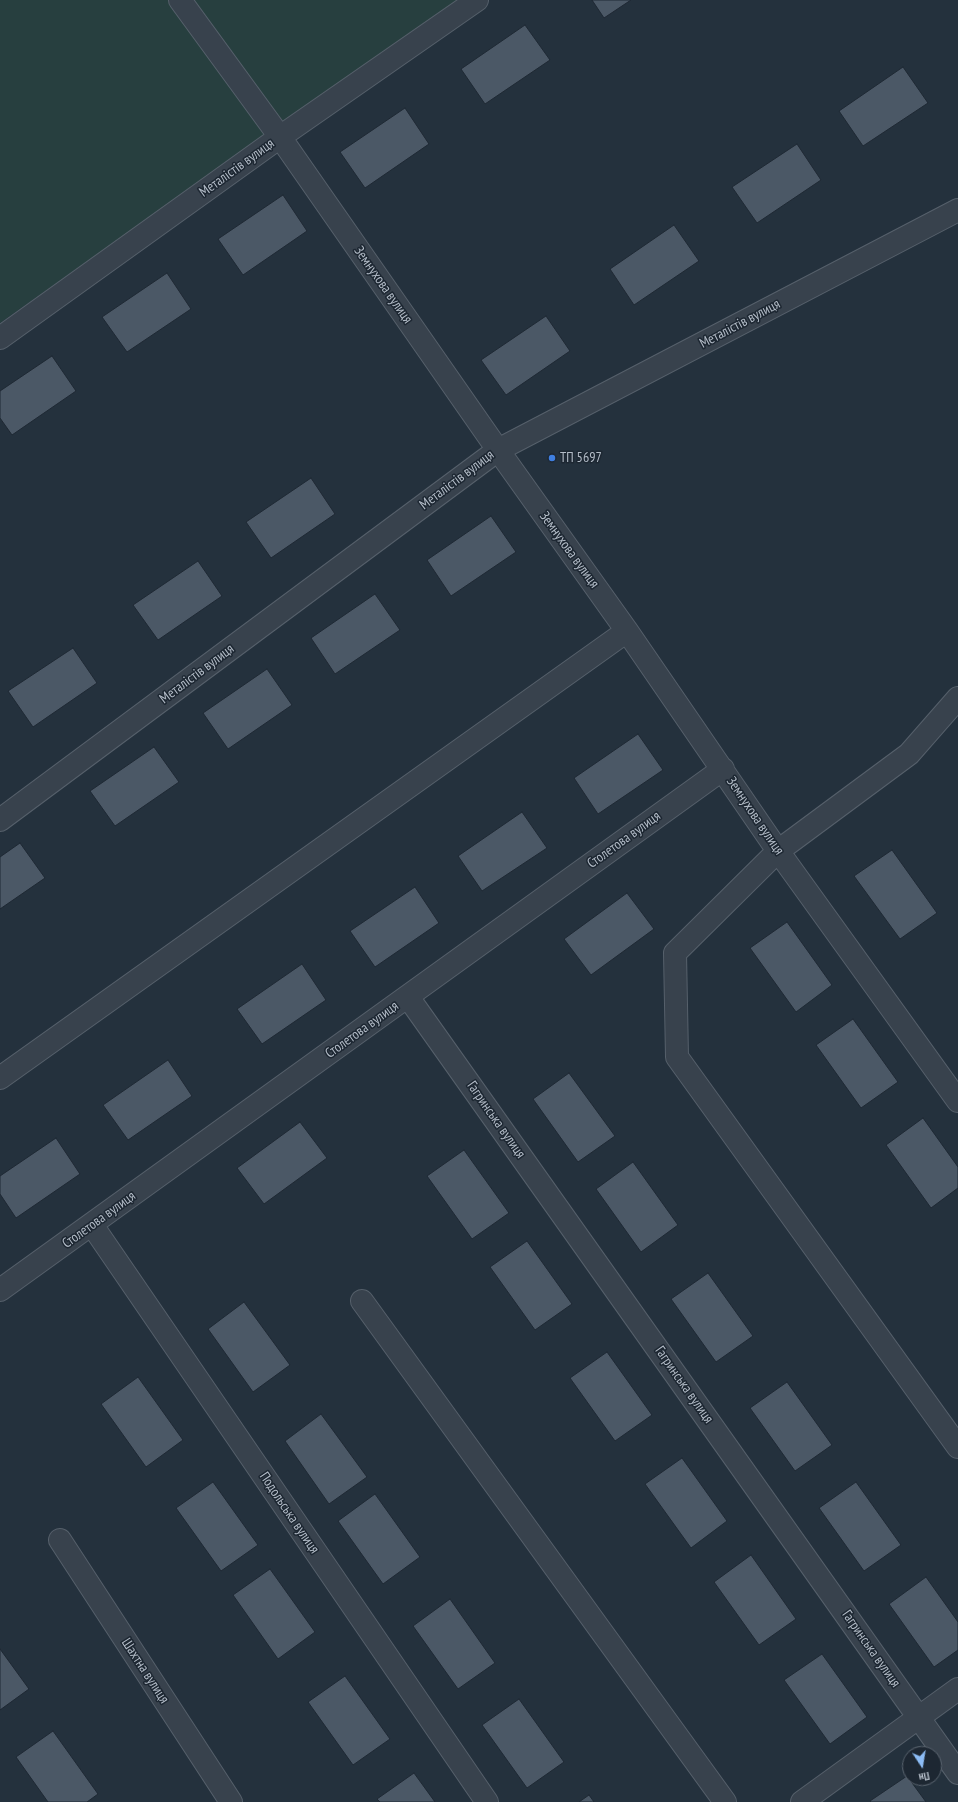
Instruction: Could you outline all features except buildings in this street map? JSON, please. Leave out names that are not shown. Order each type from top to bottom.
[{"type":"street","name":"Земнухова вулиця","points":[[180,0],[280,137],[498,450],[627,630],[778,851],[958,1101]]},
{"type":"street","name":"Металістів вулиця","points":[[0,338],[280,137],[477,0]]},
{"type":"street","name":"Металістів вулиця","points":[[0,820],[498,450],[958,210]]},
{"type":"street","points":[[0,1078],[627,630]]},
{"type":"street","points":[[958,698],[910,754],[778,851],[675,953],[676,1057],[958,1447]]},
{"type":"street","name":"Столетова вулиця","points":[[0,1290],[723,770]]},
{"type":"street","name":"Гагринська вулиця","points":[[408,996],[958,1773]]},
{"type":"street","name":"Подольська вулиця","points":[[92,1225],[487,1802]]},
{"type":"street","points":[[362,1301],[725,1802]]},
{"type":"street","name":"Шахтна вулиця","points":[[60,1540],[230,1802]]},
{"type":"street","points":[[802,1802],[958,1689]]},
{"type":"green space","points":[[0,0],[457,0],[0,323]]},
{"type":"place","name":"ТП 5697","points":[[552,458]]}]
